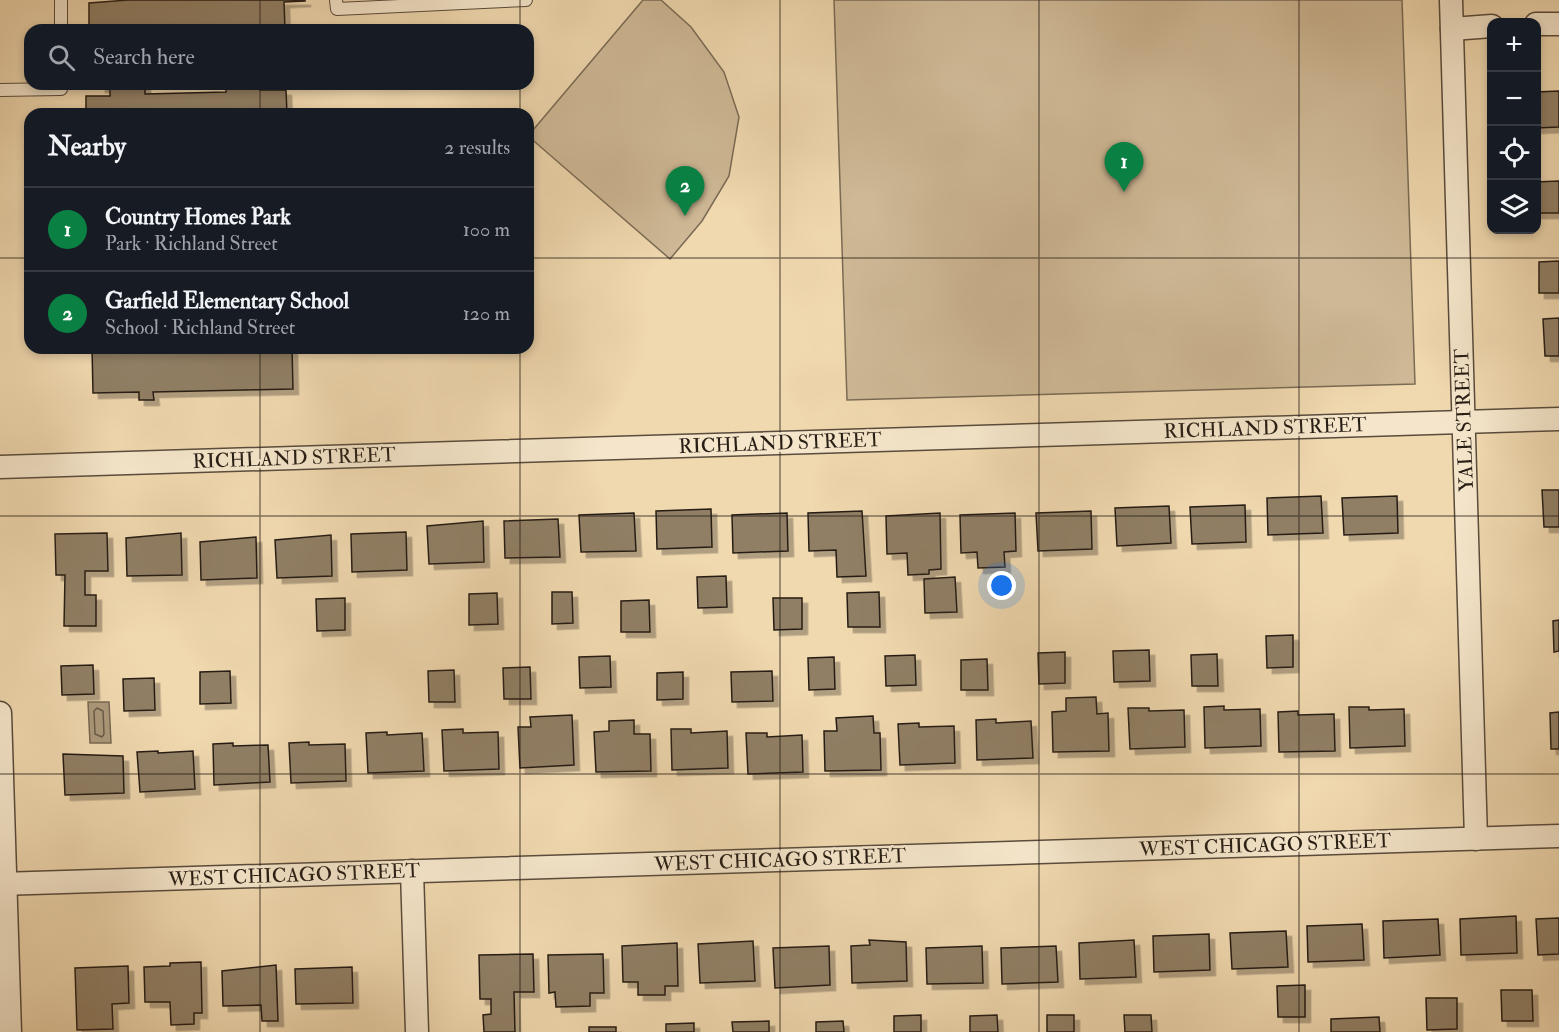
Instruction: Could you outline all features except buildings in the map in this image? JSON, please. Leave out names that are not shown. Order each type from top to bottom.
[{"type":"street","name":"YALE STREET","points":[[1451,0],[1476,839]]},
{"type":"street","points":[[1541,24],[1559,24]]},
{"type":"street","points":[[1452,29],[1487,26]]},
{"type":"street","name":"RICHLAND STREET","points":[[0,467],[1559,419]]},
{"type":"street","points":[[0,713],[3,884],[10,1032]]},
{"type":"street","name":"WEST CHICAGO STREET","points":[[3,884],[1559,836]]},
{"type":"street","points":[[412,872],[417,1032]]},
{"type":"lane","points":[[61,0],[61,24]]},
{"type":"lane","points":[[336,0],[337,9],[526,0]]},
{"type":"lane","points":[[0,90],[24,90]]},
{"type":"shaded area","points":[[643,0],[661,0],[691,27],[724,72],[739,117],[729,176],[702,221],[670,259],[534,141],[534,129]]},
{"type":"shaded area","points":[[834,0],[1402,0],[1415,384],[847,400]]},
{"type":"water","points":[[88,702],[109,702],[111,743],[90,743]]},
{"type":"place","name":"Country Homes Park","points":[[1124,192]]},
{"type":"place","name":"Garfield Elementary School","points":[[685,216]]}]
